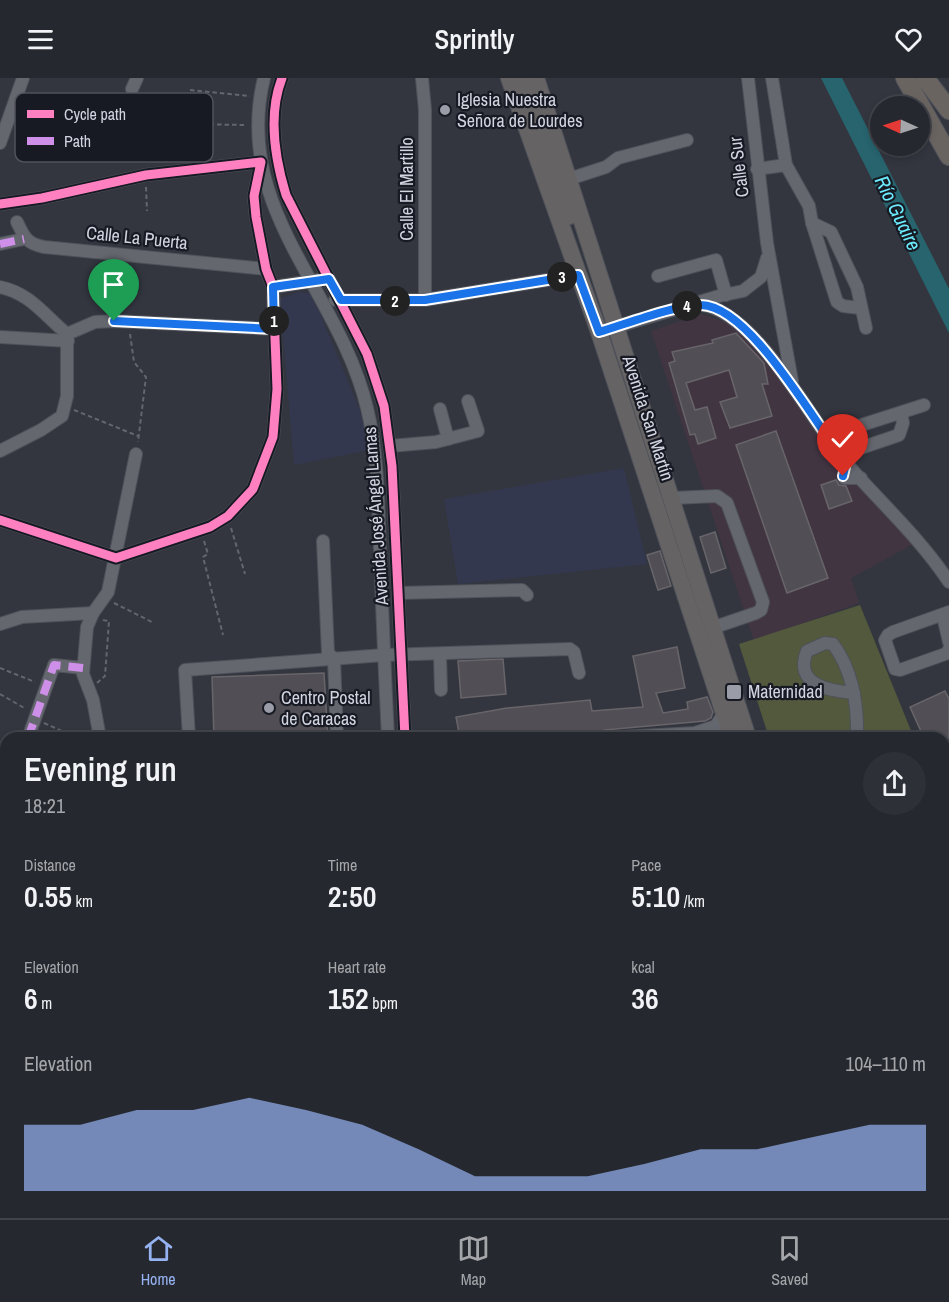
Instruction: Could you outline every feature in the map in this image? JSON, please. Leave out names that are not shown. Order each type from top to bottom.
[{"type":"highway","points":[[905,78],[949,156]]},
{"type":"highway","points":[[925,78],[949,110]]},
{"type":"main road","name":"Avenida San Martín","points":[[509,78],[557,219],[576,267],[607,330],[673,498],[746,732]]},
{"type":"main road","points":[[523,78],[565,186],[576,267]]},
{"type":"main road","name":"Avenida San Martín","points":[[536,78],[565,186],[594,266],[607,330],[730,732]]},
{"type":"main road","points":[[567,210],[594,266]]},
{"type":"street","points":[[18,93],[23,78]]},
{"type":"street","points":[[0,520],[116,558],[201,531],[228,516],[253,489],[273,437],[277,389],[273,287],[266,269],[254,196],[261,162],[259,125],[264,78]]},
{"type":"street","name":"Avenida José Ángel Lamas","points":[[282,78],[278,92],[275,136],[279,174],[294,215],[341,300],[378,382],[390,446],[405,732]]},
{"type":"street","name":"Calle El Martillo","points":[[422,78],[425,110],[425,300]]},
{"type":"street","name":"Calle Sur","points":[[748,78],[768,251],[794,388]]},
{"type":"street","points":[[772,78],[786,165],[809,206],[812,223],[837,302],[843,306],[860,308]]},
{"type":"street","points":[[0,143],[15,101]]},
{"type":"street","points":[[565,186],[618,158],[687,140]]},
{"type":"street","points":[[0,204],[42,198],[146,175],[261,162]]},
{"type":"street","name":"Avenida José Ángel Lamas","points":[[261,162],[270,201],[291,245],[324,301],[352,361],[368,410],[376,468],[388,732]]},
{"type":"street","points":[[757,169],[786,165]]},
{"type":"street","points":[[0,244],[24,239],[18,222]]},
{"type":"street","points":[[812,223],[831,232],[857,287],[866,328]]},
{"type":"street","name":"Calle La Puerta","points":[[24,239],[34,245],[44,247],[266,269]]},
{"type":"street","name":"Calle Sur","points":[[607,330],[743,291],[755,285],[766,265],[768,251]]},
{"type":"street","points":[[658,276],[716,260],[726,295]]},
{"type":"street","points":[[324,301],[425,300],[576,267]]},
{"type":"street","points":[[273,287],[329,279]]},
{"type":"street","points":[[0,286],[22,294],[33,301],[67,337],[66,407],[62,416],[42,430],[0,451]]},
{"type":"street","name":"Calle Sur","points":[[697,304],[715,307],[741,326],[770,354],[843,459],[924,547],[949,582]]},
{"type":"street","points":[[0,337],[67,337],[95,322],[274,329]]},
{"type":"street","points":[[390,446],[448,439],[478,431],[468,401]]},
{"type":"street","points":[[849,429],[924,405]]},
{"type":"street","points":[[440,409],[448,439]]},
{"type":"street","points":[[843,459],[900,435],[903,423],[901,413]]},
{"type":"street","points":[[99,732],[83,668],[92,616],[105,599],[116,558],[136,454]]},
{"type":"street","points":[[673,498],[717,496],[727,503],[763,602],[761,610],[756,614],[712,628]]},
{"type":"street","points":[[323,541],[328,653],[334,659],[337,732]]},
{"type":"street","points":[[398,593],[522,590],[527,595]]},
{"type":"street","points":[[949,642],[946,614],[893,632],[885,640],[895,669],[900,670],[940,656],[949,649]]},
{"type":"street","points":[[0,624],[22,617],[92,616]]},
{"type":"street","points":[[854,693],[826,690],[815,686],[807,674],[804,658],[807,651],[825,643],[833,644],[848,668],[854,693],[857,732]]},
{"type":"street","points":[[189,732],[185,670],[401,654],[440,655],[481,651],[570,649],[574,652],[579,673]]},
{"type":"street","points":[[440,655],[441,690]]},
{"type":"street","points":[[30,732],[54,665],[83,668]]},
{"type":"street","points":[[698,732],[716,726],[724,713]]},
{"type":"path","points":[[190,90],[261,96]]},
{"type":"path","points":[[213,124],[259,125]]},
{"type":"path","points":[[146,175],[147,211]]},
{"type":"path","points":[[130,322],[129,340],[134,362],[146,377],[136,454]]},
{"type":"path","points":[[66,407],[138,436]]},
{"type":"path","points":[[228,516],[245,574]]},
{"type":"path","points":[[201,531],[208,554],[203,557],[223,635]]},
{"type":"path","points":[[105,599],[152,621]]},
{"type":"path","points":[[89,690],[105,676],[109,621],[92,616]]},
{"type":"path","points":[[0,668],[46,686]]},
{"type":"path","points":[[0,694],[65,732]]},
{"type":"shaded area","points":[[298,292],[309,293],[319,311],[359,408],[370,450],[294,465],[280,299]]},
{"type":"shaded area","points":[[701,314],[741,327],[915,543],[851,578],[859,603],[754,641],[651,331]]},
{"type":"shaded area","points":[[624,468],[647,564],[458,584],[444,499]]},
{"type":"green space","points":[[860,605],[912,732],[767,732],[739,644]]},
{"type":"water","name":"Río Guaire","points":[[821,78],[842,78],[870,133],[870,156],[882,156],[939,269],[949,289],[949,333]]},
{"type":"building","points":[[736,333],[764,363],[768,384],[762,384],[772,416],[730,428],[720,402],[737,397],[729,370],[686,383],[695,410],[707,407],[716,438],[698,444],[695,434],[690,435],[669,363],[675,361],[672,352],[713,343],[712,340]]},
{"type":"building","points":[[776,431],[828,578],[787,593],[736,445]]},
{"type":"building","points":[[836,480],[839,485],[846,486],[852,501],[829,509],[821,485]]},
{"type":"building","points":[[715,532],[726,568],[711,573],[700,537]]},
{"type":"building","points":[[660,551],[671,586],[658,590],[647,555]]},
{"type":"building","points":[[677,647],[685,688],[656,693],[663,713],[688,709],[687,702],[707,697],[713,712],[711,718],[705,721],[600,732],[459,732],[456,717],[507,708],[590,700],[592,711],[643,707],[633,656]]},
{"type":"building","points":[[503,659],[506,694],[461,698],[458,661]]},
{"type":"building","name":"Centro Postal de Caracas","points":[[324,673],[328,732],[214,732],[212,677]]},
{"type":"building","points":[[945,691],[949,699],[949,732],[921,732],[910,707]]},
{"type":"marked path","points":[[0,244],[24,239]]},
{"type":"marked path","points":[[30,732],[54,665],[83,668]]},
{"type":"cycle path","points":[[282,78],[274,121],[276,152],[286,195],[367,354],[384,406],[392,466],[405,732]]},
{"type":"cycle path","points":[[0,204],[42,198],[146,175],[261,162],[254,196],[266,269],[273,287],[277,389],[273,437],[253,489],[228,516],[210,527],[116,558],[0,520]]},
{"type":"place","name":"Iglesia Nuestra Señora de Lourdes","points":[[445,110]]},
{"type":"place","name":"Maternidad","points":[[734,692]]},
{"type":"place","name":"Centro Postal de Caracas","points":[[269,708]]},
{"type":"route","points":[[114,321],[274,329],[273,287],[312,280],[329,279],[341,300],[393,301],[425,300],[578,275],[599,332],[697,304],[715,307],[725,313],[770,354],[846,463],[843,476]]}]
